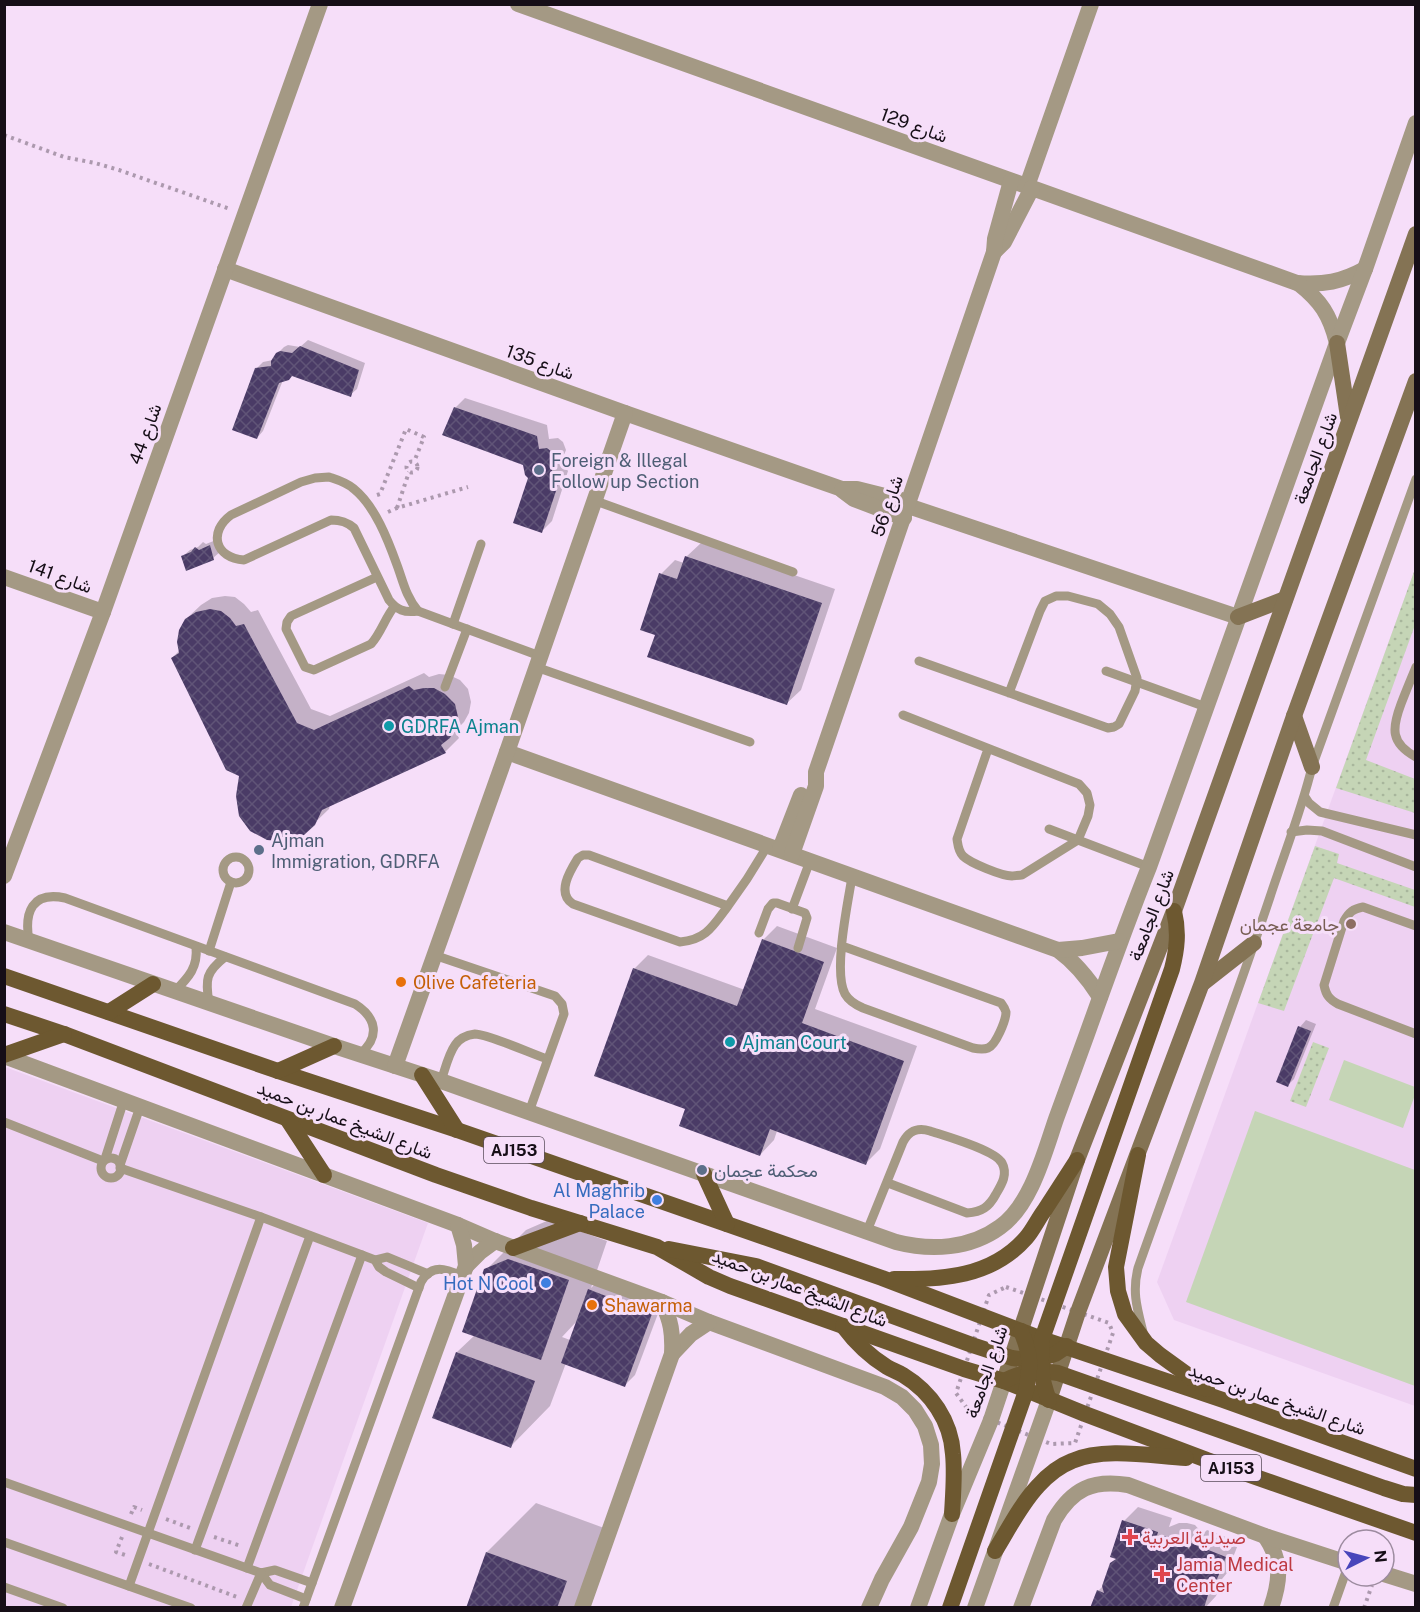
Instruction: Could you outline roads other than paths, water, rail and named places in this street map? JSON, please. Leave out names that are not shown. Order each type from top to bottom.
[{"type":"main road","name":"شارع الجامعة","points":[[1004,1382],[1077,1160],[1174,911],[1416,234]]},
{"type":"main road","points":[[1337,343],[1349,420]]},
{"type":"main road","points":[[1048,1400],[1202,983],[1294,716],[1416,381]]},
{"type":"main road","points":[[1404,412],[1416,428]]},
{"type":"main road","points":[[1238,617],[1285,600]]},
{"type":"main road","points":[[1294,716],[1312,768]]},
{"type":"main road","points":[[950,1608],[1172,969],[1178,938],[1174,911]]},
{"type":"main road","points":[[1202,983],[1254,943]]},
{"type":"main road","name":"شارع الشيخ عمار بن حميد","points":[[4,976],[882,1278],[1042,1339],[1223,1400],[1416,1469]]},
{"type":"main road","points":[[109,1012],[153,984]]},
{"type":"main road","name":"شارع الشيخ عمار بن حميد","points":[[4,1014],[64,1034],[436,1176],[657,1247],[709,1277],[1004,1382],[1207,1460],[1416,1533]]},
{"type":"main road","points":[[4,1055],[64,1034]]},
{"type":"main road","points":[[278,1071],[334,1046]]},
{"type":"main road","points":[[422,1075],[457,1130]]},
{"type":"main road","points":[[288,1120],[324,1175]]},
{"type":"main road","points":[[1138,1155],[1116,1267],[1118,1291],[1125,1314],[1146,1343],[1223,1400]]},
{"type":"main road","points":[[882,1278],[925,1279],[953,1276],[979,1270],[995,1263],[1027,1237],[1077,1160]]},
{"type":"main road","points":[[704,1174],[727,1224]]},
{"type":"main road","points":[[513,1248],[580,1223]]},
{"type":"main road","points":[[657,1247],[756,1266],[972,1345],[1384,1488],[1403,1494],[1416,1495]]},
{"type":"main road","points":[[842,1325],[874,1359],[918,1385],[932,1399],[942,1416],[950,1434],[954,1452],[952,1515]]},
{"type":"main road","points":[[1021,1331],[1048,1400]]},
{"type":"main road","points":[[1004,1382],[1067,1346]]},
{"type":"main road","points":[[995,1551],[1037,1487],[1071,1461],[1092,1455],[1113,1453],[1207,1460]]},
{"type":"street","name":"شارع 44","points":[[4,876],[103,612],[320,4]]},
{"type":"street","name":"شارع 129","points":[[518,4],[1297,283],[1323,306],[1332,324],[1337,343]]},
{"type":"street","name":"شارع 56","points":[[780,850],[804,787],[816,772],[994,252],[1004,242],[1091,4]]},
{"type":"street","points":[[5,931],[153,984],[441,1081],[896,1242],[931,1248],[949,1247],[966,1243],[1000,1227],[1022,1203],[1041,1163],[1119,941],[1149,867],[1416,123]]},
{"type":"street","name":"شارع 135","points":[[225,269],[842,489],[857,489],[907,509],[1238,617]]},
{"type":"street","name":"شارع 129","points":[[1297,283],[1333,283],[1350,278],[1365,269]]},
{"type":"street","points":[[395,1066],[625,413]]},
{"type":"street","name":"شارع 141","points":[[4,577],[103,612]]},
{"type":"street","points":[[507,752],[1058,950],[1084,973],[1100,997]]},
{"type":"street","points":[[1058,950],[1119,941]]},
{"type":"street","points":[[4,1055],[458,1225],[513,1248],[662,1302],[709,1322],[885,1387],[902,1397],[915,1410],[925,1426],[931,1445],[932,1464],[929,1482],[911,1527],[882,1579],[869,1608]]},
{"type":"street","points":[[342,1608],[464,1271],[464,1245],[458,1225]]},
{"type":"street","points":[[464,1271],[480,1252],[495,1241]]},
{"type":"street","points":[[582,1608],[672,1354],[671,1325],[662,1302]]},
{"type":"street","points":[[672,1354],[691,1334],[709,1322]]},
{"type":"street","name":"شارع الجامعة","points":[[918,1608],[1004,1382]]},
{"type":"street","points":[[975,1608],[1048,1400]]},
{"type":"street","points":[[1021,1608],[1061,1508],[1077,1493],[1097,1484],[1113,1482],[1128,1485],[1336,1560]]},
{"type":"street","points":[[1265,1536],[1271,1545],[1278,1567],[1277,1590],[1271,1608]]},
{"type":"street","points":[[1396,1578],[1416,1584]]},
{"type":"lane","points":[[418,610],[401,611],[394,607],[354,528],[348,523],[331,520],[244,560],[226,555],[220,548],[217,538],[218,529],[223,520],[231,515],[301,482],[329,477],[343,481],[355,489],[377,518],[389,543],[409,598],[418,610],[467,628],[538,662],[750,742]]},
{"type":"lane","points":[[1146,1343],[1134,1295],[1138,1268],[1305,797],[1312,768],[1416,479]]},
{"type":"lane","points":[[593,500],[793,572]]},
{"type":"lane","points":[[453,624],[481,544]]},
{"type":"lane","points":[[378,577],[291,616],[286,629],[305,667],[314,670],[371,644],[394,607]]},
{"type":"lane","points":[[919,661],[1009,693],[1108,728],[1119,724],[1135,691],[1137,678],[1119,627],[1110,614],[1098,604],[1068,596],[1056,596],[1045,601],[1040,611],[1009,693]]},
{"type":"lane","points":[[446,687],[467,628]]},
{"type":"lane","points":[[1416,667],[1395,720],[1394,733],[1399,744],[1416,757]]},
{"type":"lane","points":[[1106,671],[1206,707]]},
{"type":"lane","points":[[903,716],[1079,784],[1087,793],[1090,805],[1089,816],[1078,840],[1022,874],[1013,876],[1004,874],[973,862],[964,857],[958,849],[957,839],[988,749]]},
{"type":"lane","points":[[1305,797],[1320,812],[1416,835]]},
{"type":"lane","points":[[1338,838],[1346,818]]},
{"type":"lane","points":[[1049,829],[1149,867]]},
{"type":"lane","points":[[1291,832],[1315,830],[1416,867]]},
{"type":"lane","points":[[728,906],[588,855],[578,858],[564,888],[567,901],[573,904],[680,942],[692,941],[711,928],[728,906],[747,879],[780,850]]},
{"type":"lane","points":[[792,909],[810,861]]},
{"type":"lane","points":[[842,946],[1001,1003],[1006,1015],[993,1044],[987,1049],[973,1048],[853,1003],[846,995],[842,985],[842,946],[852,877]]},
{"type":"lane","points":[[208,951],[231,882]]},
{"type":"lane","points":[[29,941],[27,915],[33,905],[42,898],[53,895],[65,898],[355,1004],[366,1011],[373,1022],[374,1035],[369,1046],[360,1054]]},
{"type":"lane","points":[[759,933],[768,909],[773,903],[805,913],[807,916],[798,948]]},
{"type":"lane","points":[[1416,926],[1363,908],[1355,909],[1344,921],[1324,985],[1325,993],[1330,1000],[1416,1034]]},
{"type":"lane","points":[[175,991],[193,971],[197,955],[196,947]]},
{"type":"lane","points":[[434,956],[555,996],[562,1004],[564,1014],[529,1112]]},
{"type":"lane","points":[[209,1003],[207,980],[213,967],[225,957]]},
{"type":"lane","points":[[441,1081],[455,1044],[464,1037],[476,1034],[547,1059]]},
{"type":"lane","points":[[124,1101],[101,1169],[105,1176],[113,1177],[119,1172],[140,1107]]},
{"type":"lane","points":[[4,1122],[104,1160],[116,1159],[120,1167],[375,1260],[382,1270],[419,1288]]},
{"type":"lane","points":[[867,1231],[907,1135],[914,1130],[922,1129],[994,1154],[1003,1163],[1005,1174],[987,1208],[977,1213],[967,1214],[888,1182]]},
{"type":"lane","points":[[129,1586],[261,1217]]},
{"type":"lane","points":[[195,1550],[310,1236]]},
{"type":"lane","points":[[247,1568],[362,1255]]},
{"type":"lane","points":[[375,1260],[387,1257],[428,1274]]},
{"type":"lane","points":[[261,1573],[270,1585],[304,1603],[419,1288],[428,1274],[441,1269],[464,1271]]},
{"type":"lane","points":[[4,1482],[261,1573],[275,1570],[312,1583]]},
{"type":"lane","points":[[4,1542],[191,1608]]},
{"type":"lane","points":[[246,1608],[261,1573]]},
{"type":"lane","points":[[4,1587],[63,1608]]},
{"type":"lane","points":[[1333,1608],[1340,1588]]},
{"type":"place","name":"Foreign & Illegal Follow up Section","points":[[539,470]]},
{"type":"place","name":"GDRFA Ajman","points":[[389,726]]},
{"type":"place","name":"Ajman Immigration, GDRFA","points":[[259,850]]},
{"type":"place","name":"جامعة عجمان","points":[[1351,924]]},
{"type":"place","name":"Olive Cafeteria","points":[[401,982]]},
{"type":"place","name":"Ajman Court","points":[[730,1042]]},
{"type":"place","name":"محكمة عجمان","points":[[702,1170]]},
{"type":"place","name":"Al Maghrib Palace","points":[[657,1200]]},
{"type":"place","name":"Hot N Cool","points":[[546,1283]]},
{"type":"place","name":"Shawarma","points":[[592,1305]]},
{"type":"place","name":"صيدلية العربية","points":[[1130,1537]]},
{"type":"place","name":"Jamia Medical Center","points":[[1162,1574]]}]
